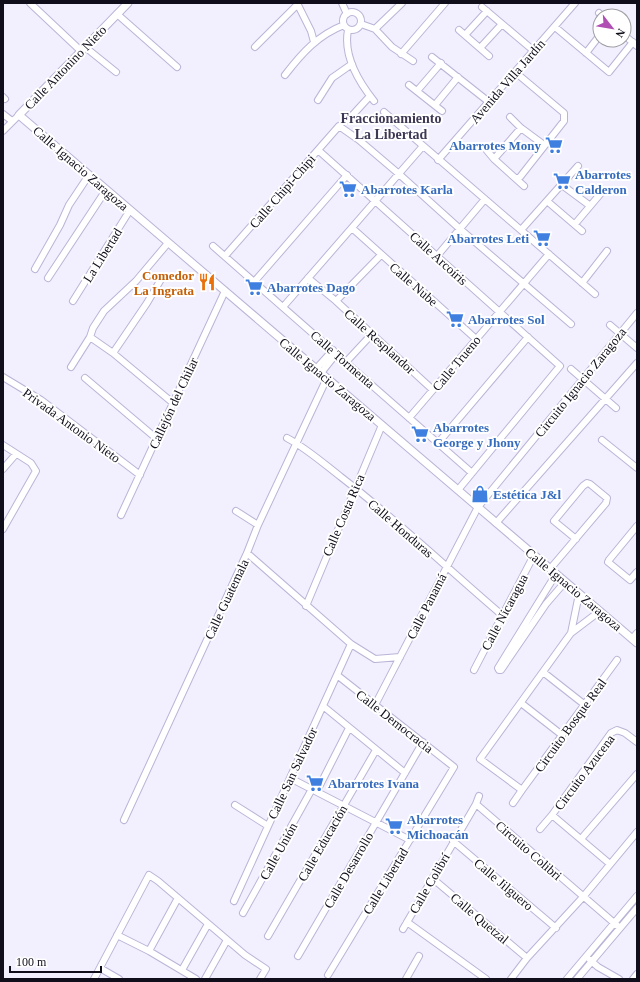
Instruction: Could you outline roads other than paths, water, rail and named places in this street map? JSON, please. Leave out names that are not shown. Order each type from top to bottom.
[{"type":"main road","name":"Calle Antonino Nieto","points":[[18,115],[128,3]]},
{"type":"main road","name":"Calle Ignacio Zaragoza","points":[[18,115],[579,594],[635,638]]},
{"type":"street","points":[[30,3],[83,49],[116,72]]},
{"type":"street","points":[[342,3],[347,14]]},
{"type":"street","points":[[375,29],[402,3]]},
{"type":"street","name":"Avenida Villa Jardín","points":[[438,160],[575,3]]},
{"type":"street","points":[[255,47],[297,4],[311,30],[314,42]]},
{"type":"street","points":[[401,54],[442,4]]},
{"type":"street","points":[[464,35],[484,9],[534,51]]},
{"type":"street","points":[[285,74],[304,50],[328,32],[346,27],[354,30],[357,29],[361,24],[361,18],[353,12],[347,14],[343,19],[346,27],[347,47],[358,79],[374,101]]},
{"type":"street","points":[[118,14],[177,67]]},
{"type":"street","points":[[361,24],[375,29],[386,41],[413,62]]},
{"type":"street","points":[[480,48],[502,24]]},
{"type":"street","points":[[554,27],[609,72],[635,44]]},
{"type":"street","points":[[459,30],[489,56]]},
{"type":"street","points":[[586,53],[592,46]]},
{"type":"street","points":[[432,57],[489,102]]},
{"type":"street","points":[[318,100],[332,78],[344,68],[352,64]]},
{"type":"street","points":[[417,91],[441,64]]},
{"type":"street","points":[[515,72],[564,113],[564,122],[544,145],[520,177],[516,178]]},
{"type":"street","points":[[435,105],[458,77]]},
{"type":"street","points":[[410,85],[442,111]]},
{"type":"street","points":[[348,120],[370,96]]},
{"type":"street","points":[[384,112],[595,294]]},
{"type":"street","points":[[3,114],[12,121]]},
{"type":"street","name":"Calle Antonino Nieto","points":[[3,131],[18,115]]},
{"type":"street","points":[[510,117],[520,128],[544,145]]},
{"type":"street","name":"Calle Chipi-Chipi","points":[[225,256],[339,126],[359,140],[399,174]]},
{"type":"street","points":[[494,159],[520,128]]},
{"type":"street","points":[[283,307],[423,146]]},
{"type":"street","points":[[484,146],[494,159],[524,186]]},
{"type":"street","name":"Calle Arcoíris","points":[[318,150],[560,366],[472,473]]},
{"type":"street","points":[[521,230],[578,166]]},
{"type":"street","points":[[399,174],[523,284],[571,324]]},
{"type":"street","points":[[35,269],[57,232],[69,205],[89,175]]},
{"type":"street","points":[[254,282],[347,176]]},
{"type":"street","points":[[562,185],[589,206]]},
{"type":"street","points":[[48,278],[106,190]]},
{"type":"street","points":[[575,224],[602,192]]},
{"type":"street","points":[[437,256],[485,199]]},
{"type":"street","points":[[547,201],[582,231]]},
{"type":"street","name":"La Libertad","points":[[73,301],[130,210]]},
{"type":"street","name":"Calle Nube","points":[[352,228],[380,255],[476,339]]},
{"type":"street","points":[[70,367],[90,337],[93,328],[104,311],[136,281],[168,242]]},
{"type":"street","name":"Calle Tormenta","points":[[213,246],[472,473]]},
{"type":"street","points":[[582,282],[608,251]]},
{"type":"street","name":"Calle Trueno","points":[[409,418],[549,254]]},
{"type":"street","points":[[336,301],[380,255]]},
{"type":"street","name":"Calle Resplandor","points":[[308,278],[336,301],[433,390]]},
{"type":"street","points":[[113,353],[160,281]]},
{"type":"street","name":"Callejón del Chilar","points":[[121,515],[225,291]]},
{"type":"street","name":"Circuito Ignacio Zaragoza","points":[[478,507],[637,313]]},
{"type":"street","points":[[610,325],[637,348]]},
{"type":"street","points":[[346,362],[372,334]]},
{"type":"street","points":[[90,337],[113,353],[173,403]]},
{"type":"street","points":[[438,443],[528,337]]},
{"type":"street","points":[[318,371],[334,352]]},
{"type":"street","points":[[496,523],[637,363]]},
{"type":"street","points":[[571,369],[616,408]]},
{"type":"street","name":"Privada Antonio Nieto","points":[[3,377],[41,400],[140,475]]},
{"type":"street","points":[[85,378],[157,439]]},
{"type":"street","name":"Calle Guatemala","points":[[124,820],[247,553],[258,525],[327,378]]},
{"type":"street","name":"Calle Costa Rica","points":[[306,606],[382,425]]},
{"type":"street","name":"Calle Honduras","points":[[286,438],[297,443],[355,488],[502,615]]},
{"type":"street","points":[[602,440],[637,468]]},
{"type":"street","points":[[3,445],[30,463],[36,471],[3,529]]},
{"type":"street","points":[[3,469],[16,454]]},
{"type":"street","points":[[458,490],[472,473]]},
{"type":"street","points":[[550,568],[576,539],[607,499],[587,483],[554,521],[576,539]]},
{"type":"street","name":"Calle Panamá","points":[[375,705],[478,507]]},
{"type":"street","points":[[236,511],[258,525]]},
{"type":"street","points":[[637,526],[608,562],[630,580],[637,572]]},
{"type":"street","points":[[247,553],[351,644],[375,658],[400,657]]},
{"type":"street","name":"Calle Nicaragua","points":[[474,670],[534,555]]},
{"type":"street","points":[[556,574],[498,668],[499,670],[501,670],[546,604],[565,582]]},
{"type":"street","points":[[571,634],[579,594]]},
{"type":"street","points":[[540,599],[546,604]]},
{"type":"street","points":[[522,790],[480,759],[571,634],[600,611]]},
{"type":"street","name":"Calle San Salvador","points":[[234,901],[351,644]]},
{"type":"street","name":"Circuito Bosque Real","points":[[513,804],[618,660]]},
{"type":"street","points":[[543,672],[584,705]]},
{"type":"street","name":"Calle Democracia","points":[[337,675],[454,767]]},
{"type":"street","points":[[521,703],[562,735]]},
{"type":"street","points":[[323,706],[405,773]]},
{"type":"street","name":"Calle Unión","points":[[243,913],[315,790],[349,728]]},
{"type":"street","name":"Circuito Azucena","points":[[540,830],[611,733],[617,730],[625,733],[637,742]]},
{"type":"street","name":"Calle Desarrollo","points":[[298,956],[423,742]]},
{"type":"street","name":"Calle Educación","points":[[268,936],[376,750]]},
{"type":"street","name":"Calle Libertad","points":[[328,975],[454,767]]},
{"type":"street","points":[[581,839],[637,774]]},
{"type":"street","points":[[290,778],[410,840]]},
{"type":"street","name":"Calle Colibrí","points":[[403,929],[453,841],[476,804],[479,796]]},
{"type":"street","name":"Circuito Colibri","points":[[476,804],[620,928]]},
{"type":"street","points":[[235,805],[268,826]]},
{"type":"street","name":"Circuito Azucena","points":[[552,815],[610,864]]},
{"type":"street","points":[[511,979],[527,958],[556,928],[637,832]]},
{"type":"street","name":"Calle Jilguero","points":[[453,841],[556,928]]},
{"type":"street","points":[[94,979],[149,875],[245,955],[266,969],[260,979]]},
{"type":"street","name":"Calle Quetzal","points":[[432,878],[527,958]]},
{"type":"street","points":[[567,979],[637,896]]},
{"type":"street","points":[[149,951],[178,898]]},
{"type":"street","points":[[577,979],[637,908]]},
{"type":"street","points":[[407,922],[486,979]]},
{"type":"street","points":[[182,970],[208,924]]},
{"type":"street","points":[[117,935],[149,951],[196,979]]},
{"type":"street","points":[[205,979],[227,940]]},
{"type":"street","points":[[406,979],[419,956]]},
{"type":"street","points":[[586,956],[592,962],[619,979]]},
{"type":"street","points":[[100,968],[119,979]]},
{"type":"street","points":[[633,979],[637,974]]},
{"type":"place","name":"Abarrotes Mony","points":[[554,145]]},
{"type":"place","name":"Abarrotes Calderon","points":[[562,181]]},
{"type":"place","name":"Abarrotes Karla","points":[[348,189]]},
{"type":"place","name":"Abarrotes Leti","points":[[542,238]]},
{"type":"place","name":"Comedor La Ingrata","points":[[207,282]]},
{"type":"place","name":"Abarrotes Dago","points":[[254,287]]},
{"type":"place","name":"Abarrotes Sol","points":[[455,319]]},
{"type":"place","name":"Abarrotes George y Jhony","points":[[420,434]]},
{"type":"place","name":"Estética J&l","points":[[480,494]]},
{"type":"place","name":"Abarrotes Ivana","points":[[315,783]]},
{"type":"place","name":"Abarrotes Michoacán","points":[[394,826]]},
{"type":"district","name":"Fraccionamiento La Libertad","points":[[391,126]]}]
